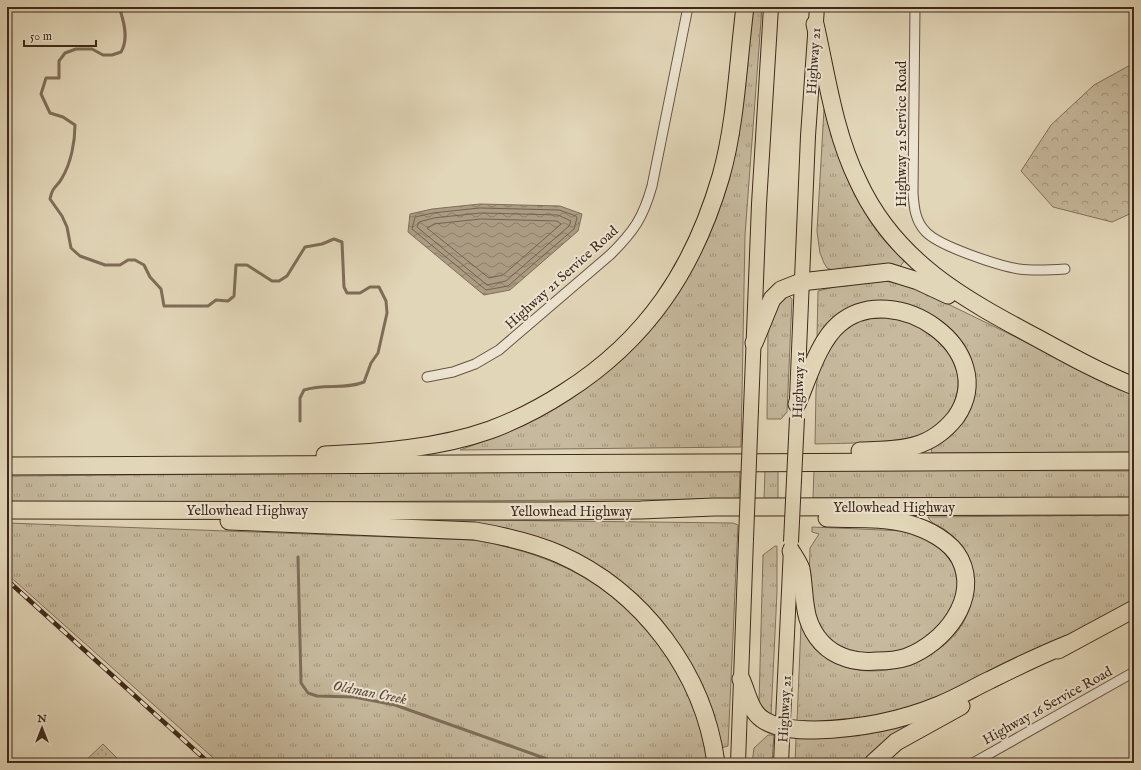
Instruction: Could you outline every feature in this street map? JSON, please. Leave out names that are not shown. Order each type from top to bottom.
[{"type":"highway","points":[[211,466],[224,458],[336,454],[408,447],[490,430],[533,410],[577,385],[600,368],[642,329],[668,295],[694,249],[706,222],[721,175],[728,140],[745,7]]},
{"type":"highway","points":[[815,24],[841,140],[858,182],[894,240],[950,289],[1078,361],[1134,386]]},
{"type":"highway","points":[[754,343],[772,299],[781,290],[802,282],[889,272],[918,281],[985,310]]},
{"type":"highway","points":[[797,411],[826,337],[845,319],[865,311],[879,309],[896,310],[913,316],[932,325],[952,343],[960,353],[964,364],[967,387],[962,406],[952,422],[937,437],[915,446],[898,450],[833,452],[818,462]]},
{"type":"highway","points":[[7,466],[1134,461]]},
{"type":"highway","name":"Yellowhead Highway","points":[[15,510],[641,510],[714,507],[1134,506]]},
{"type":"highway","points":[[15,510],[137,518],[475,531],[509,537],[559,554],[602,578],[631,601],[673,650],[698,697],[709,730],[716,763]]},
{"type":"highway","points":[[641,510],[886,520],[908,524],[940,538],[960,559],[964,574],[964,595],[954,621],[947,630],[930,645],[907,657],[870,662],[851,660],[830,651],[814,632],[807,617],[803,600],[800,568],[791,546]]},
{"type":"highway","points":[[873,763],[896,742],[1068,644],[1134,609]]},
{"type":"highway","points":[[741,679],[755,712],[762,719],[784,728],[805,730],[845,728],[891,720],[918,713],[940,705],[1024,662],[1068,644]]},
{"type":"main road","points":[[738,763],[759,204],[771,7]]},
{"type":"main road","name":"Highway 21","points":[[781,763],[784,728],[808,136],[817,7]]},
{"type":"street","name":"Highway 21 Service Road","points":[[427,377],[453,372],[475,364],[498,350],[626,240],[638,224],[645,210],[652,186],[688,7]]},
{"type":"street","name":"Highway 21 Service Road","points":[[915,7],[913,193],[914,209],[917,220],[926,233],[941,242],[993,262],[1019,269],[1065,269]]},
{"type":"street","name":"Highway 16 Service Road","points":[[973,763],[1134,672]]},
{"type":"green space","points":[[753,7],[762,7],[745,235],[741,447],[460,450],[508,432],[589,384],[703,247]]},
{"type":"green space","points":[[1134,63],[1134,212],[1112,222],[1053,207],[1021,171],[1051,125],[1094,85]]},
{"type":"green space","points":[[827,108],[845,171],[854,192],[864,212],[876,230],[905,260],[899,268],[835,271],[827,268],[824,263],[820,253],[817,231],[824,109]]},
{"type":"green space","points":[[879,280],[911,286],[1038,348],[1134,391],[1134,452],[932,453],[931,449],[952,435],[959,426],[970,404],[974,386],[973,370],[968,354],[960,341],[949,329],[936,319],[921,311],[904,306],[873,301],[862,303],[849,309],[817,338],[818,291],[854,282]]},
{"type":"green space","points":[[789,296],[792,299],[787,412],[781,419],[767,419],[768,331],[780,298]]},
{"type":"green space","points":[[898,317],[927,330],[936,336],[947,347],[954,360],[958,374],[958,388],[954,402],[948,414],[937,425],[914,437],[886,441],[815,444],[816,390],[819,364],[838,332],[862,319]]},
{"type":"green space","points":[[765,469],[778,469],[778,499],[764,499]]},
{"type":"green space","points":[[740,470],[739,499],[7,504],[7,476]]},
{"type":"green space","points":[[814,470],[1134,471],[1134,498],[813,498]]},
{"type":"green space","points":[[1134,515],[1134,602],[933,701],[863,721],[797,722],[801,625],[803,625],[842,664],[846,667],[862,671],[879,671],[897,668],[915,662],[946,644],[958,631],[966,617],[971,599],[964,558],[960,546],[956,540],[947,531],[936,525],[928,517]]},
{"type":"green space","points":[[394,519],[733,523],[738,525],[728,746],[721,748],[701,690],[589,564]]},
{"type":"green space","points":[[7,523],[473,540],[505,546],[551,561],[595,584],[623,606],[650,634],[672,664],[693,704],[709,763],[219,763],[7,574]]},
{"type":"green space","points":[[812,527],[906,531],[921,535],[941,549],[952,563],[960,580],[952,615],[912,650],[859,655],[833,643],[818,626],[809,584],[810,548],[819,534],[812,532]]},
{"type":"green space","points":[[777,546],[777,592],[771,716],[759,703],[763,555]]},
{"type":"green space","points":[[918,722],[864,763],[795,763],[796,739],[798,737],[851,736]]},
{"type":"green space","points":[[768,735],[774,735],[772,763],[752,763],[754,748]]},
{"type":"green space","points":[[103,744],[122,763],[83,763]]},
{"type":"water","points":[[480,204],[560,206],[582,214],[578,231],[510,290],[484,295],[408,232],[410,214],[432,209]]},
{"type":"waterway","name":"Oldman Creek","points":[[119,7],[125,30],[125,41],[121,52],[112,55],[103,55],[92,49],[76,49],[65,53],[59,61],[59,78],[46,78],[41,94],[50,113],[63,117],[75,125],[73,145],[68,166],[60,181],[52,191],[50,199],[62,216],[67,227],[71,248],[80,256],[105,265],[120,265],[128,260],[135,260],[144,265],[150,277],[161,289],[164,306],[208,306],[216,300],[228,301],[234,296],[236,265],[247,265],[272,281],[279,281],[287,276],[305,247],[322,244],[334,239],[342,242],[344,287],[347,293],[360,293],[370,287],[379,287],[386,301],[387,313],[378,353],[371,363],[364,382],[349,386],[319,387],[304,390],[300,398],[300,421]]},
{"type":"waterway","name":"Oldman Creek","points":[[298,557],[301,683],[308,693],[317,696],[354,697],[395,705],[558,763]]},
{"type":"railway","points":[[7,580],[209,763]]}]
